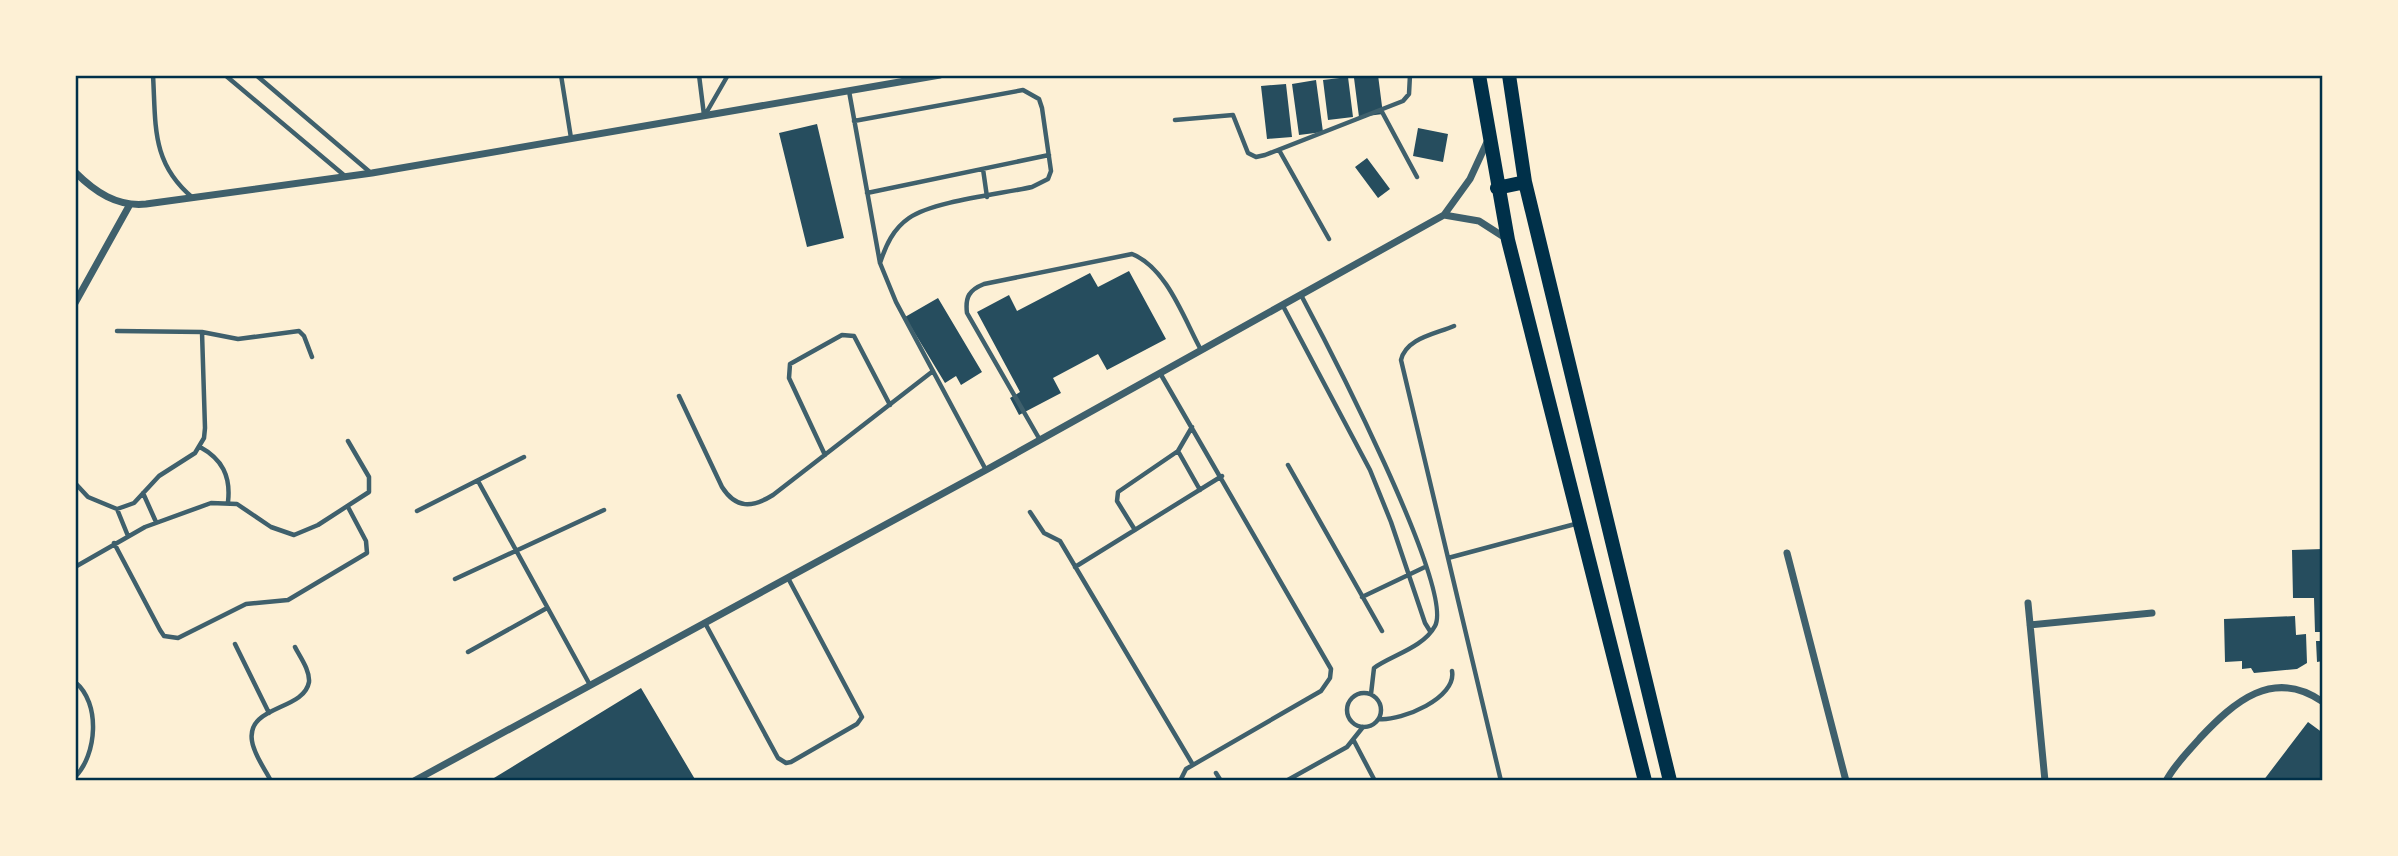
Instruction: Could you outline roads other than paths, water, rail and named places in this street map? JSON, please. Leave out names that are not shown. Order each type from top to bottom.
[{"type":"main road","points":[[1479,75],[1488,139],[1508,240],[1646,781]]},
{"type":"main road","points":[[1509,75],[1525,182],[1670,781]]},
{"type":"main road","points":[[1497,188],[1525,182]]},
{"type":"main road","points":[[1580,523],[1606,517]]},
{"type":"street","points":[[75,172],[107,197],[129,206],[193,199],[372,173],[940,75]]},
{"type":"street","points":[[414,781],[986,470],[1444,215],[1470,179],[1488,139]]},
{"type":"street","points":[[75,303],[129,206]]},
{"type":"street","points":[[1444,215],[1479,221],[1508,240]]},
{"type":"street","points":[[1787,553],[1846,781]]},
{"type":"street","points":[[2028,603],[2045,781]]},
{"type":"street","points":[[2030,625],[2151,613]]},
{"type":"street","points":[[2166,781],[2173,768],[2228,709],[2248,695],[2271,688],[2295,690],[2323,702]]},
{"type":"lane","points":[[225,75],[345,177]]},
{"type":"lane","points":[[256,75],[372,173]]},
{"type":"lane","points":[[561,75],[571,139]]},
{"type":"lane","points":[[699,75],[705,116]]},
{"type":"lane","points":[[705,116],[728,75]]},
{"type":"lane","points":[[1175,120],[1229,114],[1236,118],[1248,153],[1256,157],[1403,101],[1409,94],[1410,75]]},
{"type":"lane","points":[[154,76],[158,148],[165,168],[177,185],[193,199]]},
{"type":"lane","points":[[854,121],[1023,90],[1039,99],[1051,171],[1041,185],[926,209],[909,217],[896,230],[880,264]]},
{"type":"lane","points":[[849,91],[880,264],[986,470]]},
{"type":"lane","points":[[1381,110],[1417,177]]},
{"type":"lane","points":[[1279,150],[1329,239]]},
{"type":"lane","points":[[867,193],[1049,155]]},
{"type":"lane","points":[[983,169],[988,197]]},
{"type":"lane","points":[[1040,440],[967,313],[965,300],[972,289],[984,284],[1132,254],[1146,260],[1157,271],[1201,350]]},
{"type":"lane","points":[[1301,295],[1362,411],[1425,567],[1436,611],[1435,626],[1420,641],[1374,668],[1371,694],[1381,705],[1379,719]]},
{"type":"lane","points":[[1283,306],[1370,470],[1409,574],[1424,623],[1430,631]]},
{"type":"lane","points":[[1454,326],[1412,343],[1405,348],[1401,360],[1502,781]]},
{"type":"lane","points":[[117,331],[202,332],[238,339],[299,331],[304,335],[312,357]]},
{"type":"lane","points":[[75,483],[88,497],[117,509],[134,503],[159,476],[200,447],[205,428],[202,332]]},
{"type":"lane","points":[[825,455],[789,378],[790,364],[842,335],[854,336],[890,405]]},
{"type":"lane","points":[[679,396],[722,487],[730,500],[745,506],[760,503],[933,371]]},
{"type":"lane","points":[[1160,373],[1222,476],[1331,669],[1330,678],[1321,691],[1193,765],[1182,773],[1180,781]]},
{"type":"lane","points":[[1135,530],[1117,501],[1118,492],[1178,451],[1192,426]]},
{"type":"lane","points":[[75,567],[156,522],[211,503],[228,502],[282,533],[294,535],[306,532],[369,492],[371,484],[348,441]]},
{"type":"lane","points":[[200,447],[212,453],[228,475],[228,502]]},
{"type":"lane","points":[[1178,451],[1200,490]]},
{"type":"lane","points":[[417,511],[524,457]]},
{"type":"lane","points":[[1288,466],[1382,632]]},
{"type":"lane","points":[[1075,568],[1222,476]]},
{"type":"lane","points":[[478,481],[590,685]]},
{"type":"lane","points":[[143,493],[156,522]]},
{"type":"lane","points":[[114,543],[160,630],[171,639],[178,638],[233,608],[288,600],[362,556],[369,547],[348,506]]},
{"type":"lane","points":[[117,509],[128,536]]},
{"type":"lane","points":[[455,579],[604,510]]},
{"type":"lane","points":[[1030,512],[1044,533],[1058,538],[1193,765]]},
{"type":"lane","points":[[1448,558],[1580,523]]},
{"type":"lane","points":[[1362,597],[1425,567]]},
{"type":"lane","points":[[705,622],[778,758],[786,763],[791,762],[858,724],[863,717],[788,578]]},
{"type":"lane","points":[[468,652],[547,608]]},
{"type":"lane","points":[[235,644],[268,713]]},
{"type":"lane","points":[[271,781],[251,739],[259,719],[305,691],[309,680],[307,670],[295,647]]},
{"type":"lane","points":[[1286,781],[1354,741],[1363,727],[1379,719],[1402,717],[1446,693],[1452,684],[1452,671]]},
{"type":"lane","points":[[75,682],[88,696],[91,707],[91,753],[84,768],[75,777]]},
{"type":"lane","points":[[1363,727],[1351,720],[1348,706],[1356,695],[1371,694]]},
{"type":"lane","points":[[1354,741],[1375,781]]},
{"type":"lane","points":[[1216,773],[1221,781]]}]
